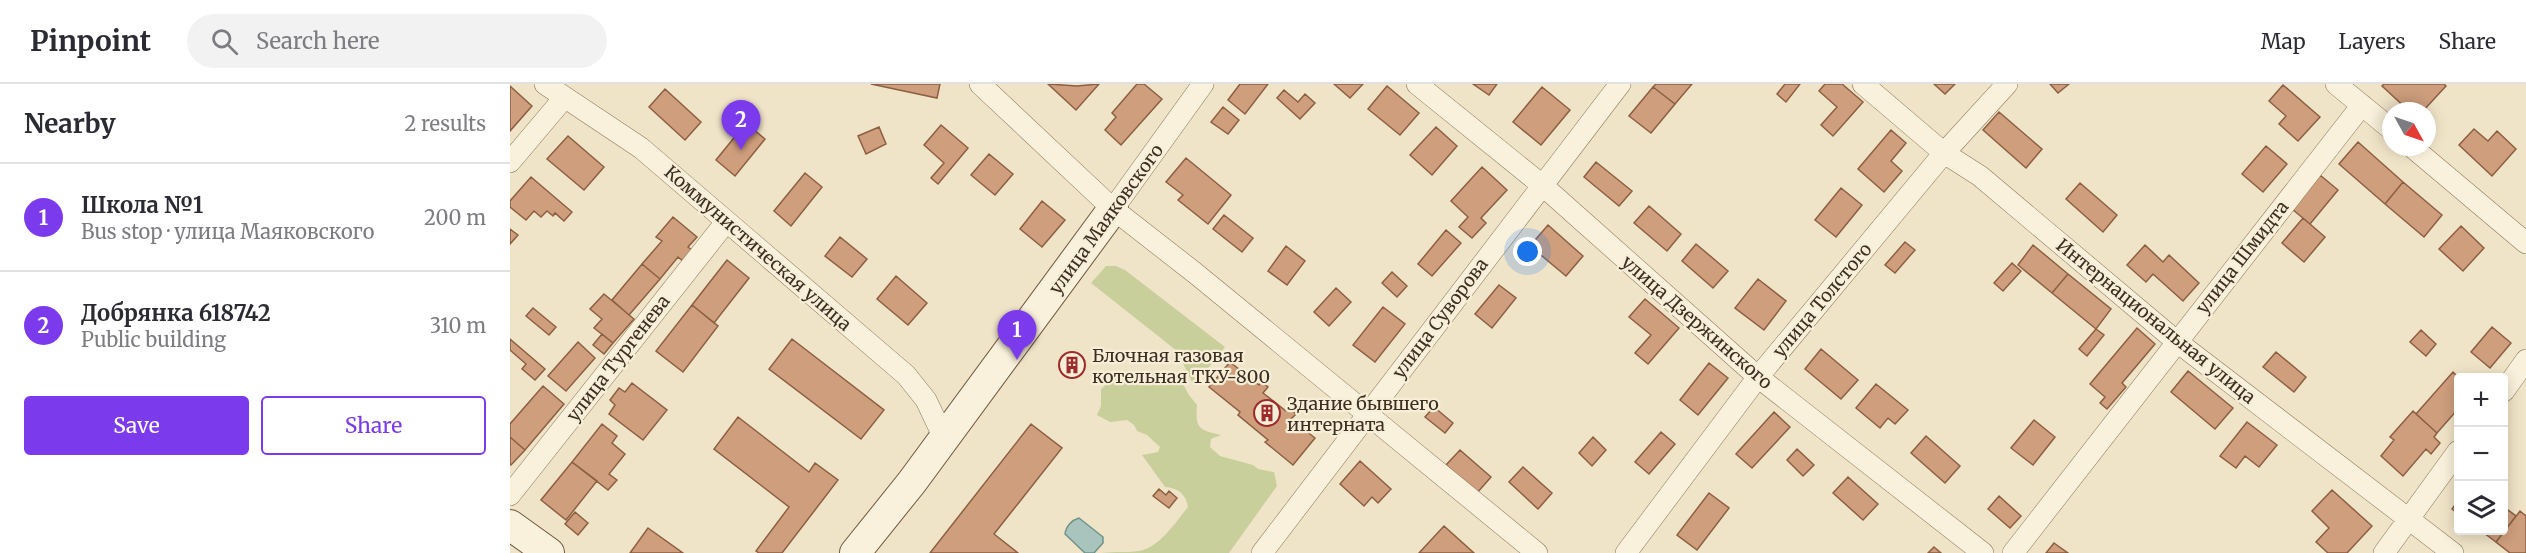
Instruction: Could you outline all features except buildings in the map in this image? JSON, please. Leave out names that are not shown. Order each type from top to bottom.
[{"type":"street","name":"Коммунистическая улица","points":[[545,84],[641,148],[906,375],[926,400],[944,438]]},
{"type":"street","points":[[980,84],[1113,209],[1537,553]]},
{"type":"street","name":"улица Маяковского","points":[[855,553],[944,438],[1203,84]]},
{"type":"street","name":"улица Дзержинского","points":[[1418,84],[1542,185],[1758,377],[1983,553]]},
{"type":"street","name":"улица Суворова","points":[[1262,553],[1620,84]]},
{"type":"street","name":"Интернациональная улица","points":[[1863,84],[1944,153],[1980,176],[2176,341],[2453,553]]},
{"type":"street","name":"улица Толстого","points":[[1626,553],[1758,377],[1944,153],[2007,84]]},
{"type":"street","points":[[2336,84],[2382,122]]},
{"type":"street","points":[[510,162],[564,98]]},
{"type":"street","name":"улица Шмидта","points":[[2013,553],[2362,105]]},
{"type":"street","points":[[2423,156],[2526,243]]},
{"type":"street","name":"улица Тургенева","points":[[510,495],[726,222]]},
{"type":"street","points":[[2508,385],[2526,360]]},
{"type":"street","points":[[2384,553],[2454,456]]},
{"type":"street","points":[[510,525],[549,553]]},
{"type":"green space","points":[[1106,266],[1116,266],[1125,270],[1225,347],[1194,386],[1177,351],[1091,283]]},
{"type":"green space","points":[[1120,372],[1141,377],[1150,373],[1164,377],[1178,375],[1197,405],[1197,419],[1200,427],[1208,432],[1221,435],[1211,439],[1210,447],[1220,456],[1274,472],[1277,486],[1229,553],[1102,553],[1134,552],[1147,549],[1160,540],[1188,507],[1183,495],[1177,490],[1165,487],[1142,455],[1158,452],[1160,447],[1147,435],[1137,431],[1134,425],[1127,420],[1110,422],[1097,415],[1101,406],[1101,389]]},
{"type":"water","points":[[1079,518],[1103,537],[1103,543],[1094,553],[1085,553],[1065,534],[1070,524]]},
{"type":"place","name":"Добрянка 618742","points":[[741,150]]},
{"type":"place","name":"Школа №1","points":[[1017,360]]},
{"type":"place","name":"Блочная газовая котельная ТКУ-800","points":[[1072,365]]},
{"type":"place","name":"Здание бывшего интерната","points":[[1267,413]]}]
